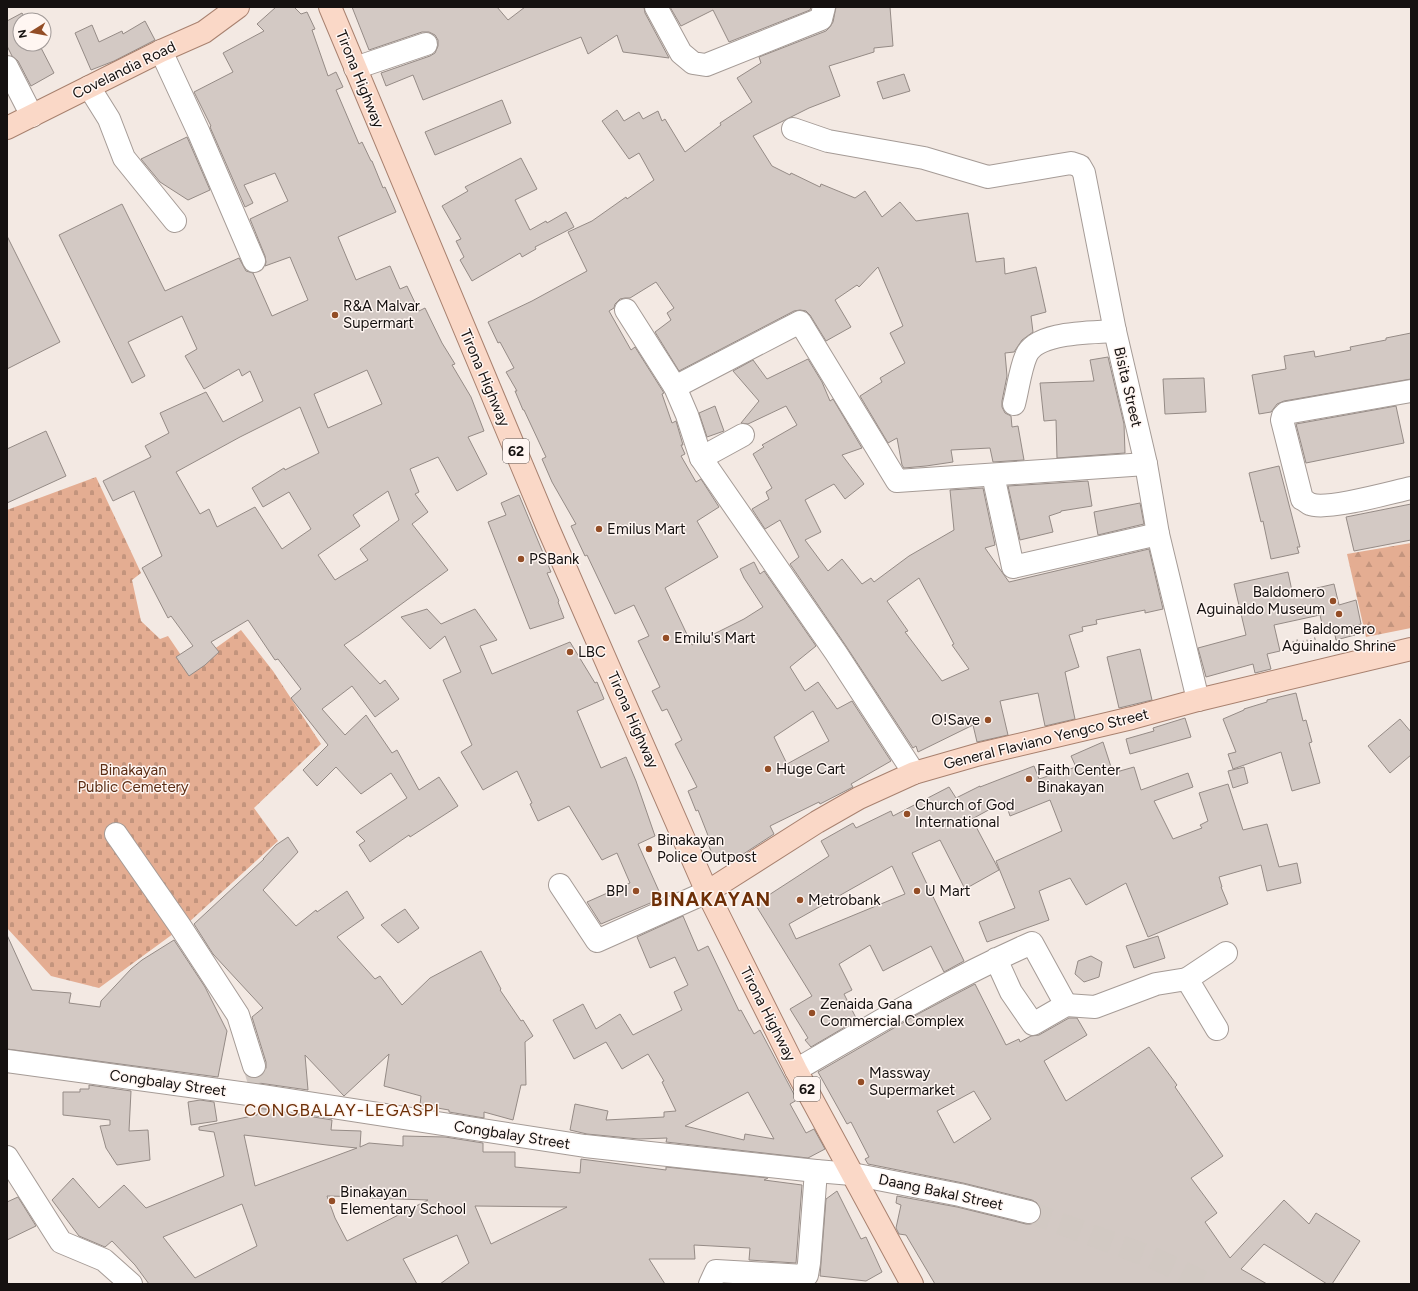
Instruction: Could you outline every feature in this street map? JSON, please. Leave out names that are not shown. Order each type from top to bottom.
[{"type":"main road","name":"Covelandia Road","points":[[7,128],[161,51],[204,32],[238,7]]},
{"type":"main road","name":"Tirona Highway","points":[[330,7],[548,528],[707,892],[796,1070],[912,1284]]},
{"type":"main road","name":"General Flaviano Yengco Street","points":[[707,892],[817,822],[865,795],[914,772],[980,754],[1132,718],[1198,700],[1411,648]]},
{"type":"street","points":[[656,7],[681,53],[693,63],[706,65],[821,19],[824,7]]},
{"type":"street","points":[[356,68],[426,44]]},
{"type":"street","points":[[161,51],[199,133],[254,261]]},
{"type":"street","points":[[7,67],[32,116]]},
{"type":"street","points":[[89,87],[109,119],[124,158],[175,221]]},
{"type":"street","name":"Bisita Street","points":[[793,129],[828,141],[924,158],[988,177],[1071,163],[1080,166],[1084,173],[1115,331],[1146,464],[1158,534],[1198,700]]},
{"type":"street","points":[[626,310],[675,387],[687,415],[701,458],[836,653],[914,772]]},
{"type":"street","points":[[675,387],[800,322],[897,481],[1146,464]]},
{"type":"street","points":[[1014,404],[1026,356],[1032,347],[1041,341],[1064,335],[1115,331]]},
{"type":"street","points":[[1411,391],[1286,413],[1282,420],[1302,498],[1310,504],[1324,506],[1411,488]]},
{"type":"street","points":[[701,458],[743,435]]},
{"type":"street","points":[[993,475],[1013,567],[1158,534]]},
{"type":"street","points":[[116,834],[180,926],[238,1015],[258,1082]]},
{"type":"street","points":[[560,885],[597,941],[707,892]]},
{"type":"street","points":[[796,1070],[895,1012],[996,959],[1032,943],[1066,1005]]},
{"type":"street","points":[[996,959],[1011,992],[1033,1024],[1066,1005],[1095,1007],[1156,984],[1188,979],[1226,953]]},
{"type":"street","points":[[1188,979],[1218,1029]]},
{"type":"street","name":"Congbalay Street","points":[[7,1060],[258,1082],[585,1146],[852,1174]]},
{"type":"street","points":[[7,1157],[61,1242],[104,1260],[131,1284]]},
{"type":"street","points":[[710,1284],[716,1271],[807,1275],[816,1171]]},
{"type":"street","name":"Daang Bakal Street","points":[[852,1174],[966,1196],[1029,1212]]},
{"type":"path","points":[[1299,643],[1316,638]]},
{"type":"green space","name":"Binakayan Public Cemetery","points":[[96,477],[141,573],[132,580],[141,621],[160,639],[168,636],[189,667],[241,630],[273,671],[321,744],[254,808],[278,841],[188,923],[99,988],[51,976],[7,928],[7,510]]},
{"type":"green space","points":[[1411,543],[1411,628],[1366,637],[1347,554]]},
{"type":"building","points":[[276,7],[294,7],[301,14],[307,12],[315,29],[312,30],[328,76],[336,72],[343,87],[336,90],[359,144],[362,142],[372,161],[383,188],[385,187],[396,212],[338,237],[356,280],[390,266],[400,289],[407,286],[419,311],[425,308],[442,343],[455,364],[452,365],[471,397],[484,431],[468,437],[487,474],[457,491],[438,457],[410,469],[419,492],[415,494],[428,512],[412,524],[448,570],[344,645],[380,684],[385,680],[399,699],[375,717],[352,686],[322,709],[345,735],[366,715],[392,753],[397,750],[419,790],[439,777],[458,806],[410,837],[409,835],[370,862],[359,845],[365,841],[356,832],[407,798],[391,773],[361,794],[336,767],[317,786],[303,770],[328,745],[291,698],[301,689],[278,659],[275,660],[248,620],[211,642],[219,652],[205,665],[189,676],[176,657],[193,646],[171,616],[168,618],[142,568],[162,556],[134,491],[113,501],[103,481],[151,457],[145,446],[169,433],[160,413],[206,392],[223,422],[263,401],[250,371],[242,376],[239,369],[204,389],[185,356],[197,349],[182,316],[128,342],[145,376],[132,383],[59,235],[122,204],[165,291],[239,258],[246,271],[253,273],[272,316],[308,300],[290,257],[265,266],[265,256],[250,219],[288,201],[275,173],[244,185],[253,203],[245,207],[210,127],[211,126],[194,92],[233,72],[223,53],[264,31],[257,24]],"holes":[[[367,370],[382,404],[328,428],[314,394]],[[300,407],[319,453],[285,470],[284,468],[252,488],[263,507],[289,492],[311,529],[282,549],[255,507],[217,527],[209,509],[200,514],[176,472],[240,437]],[[388,491],[399,520],[360,549],[368,560],[335,580],[318,555],[360,526],[353,515]]]},
{"type":"building","points":[[352,7],[497,7],[508,20],[525,7],[644,7],[645,13],[669,58],[623,52],[617,35],[588,54],[581,37],[423,100],[413,75],[386,86],[381,73],[435,53],[438,46],[438,40],[435,35],[429,32],[422,32],[369,50]]},
{"type":"building","points":[[670,7],[811,7],[810,10],[729,42],[713,10],[681,26]]},
{"type":"building","points":[[836,7],[890,7],[893,46],[874,48],[874,52],[829,66],[840,96],[809,108],[753,136],[772,166],[790,175],[791,173],[820,187],[821,184],[855,198],[865,191],[882,217],[900,202],[916,221],[968,213],[976,262],[1004,258],[1005,274],[1036,267],[1046,312],[1031,316],[1033,332],[1022,340],[1014,352],[1005,353],[1007,376],[1002,407],[1005,413],[1011,416],[1012,427],[1018,426],[1024,460],[993,462],[990,448],[951,450],[953,462],[904,468],[902,465],[897,438],[888,443],[860,396],[882,382],[880,378],[905,363],[890,333],[903,326],[878,267],[859,287],[857,285],[835,300],[851,327],[826,341],[806,311],[794,311],[679,371],[655,332],[671,320],[667,313],[674,308],[656,282],[630,298],[620,299],[615,304],[614,308],[609,311],[631,350],[635,347],[664,393],[662,394],[672,423],[676,421],[683,445],[681,445],[685,454],[681,456],[696,482],[701,479],[719,507],[697,521],[718,557],[665,588],[692,645],[744,619],[763,607],[744,578],[740,569],[754,562],[760,574],[764,571],[816,646],[790,667],[805,691],[818,682],[837,709],[852,701],[891,761],[851,784],[853,787],[820,804],[819,802],[770,826],[774,834],[728,864],[713,856],[706,839],[709,838],[698,810],[696,811],[688,791],[697,787],[675,744],[682,740],[667,709],[662,711],[652,691],[660,687],[638,641],[649,636],[634,605],[615,614],[587,555],[585,556],[571,526],[576,524],[552,482],[542,459],[546,457],[523,410],[515,391],[517,391],[506,372],[514,368],[500,342],[498,343],[488,322],[532,301],[587,271],[568,232],[592,221],[626,197],[627,199],[654,180],[639,153],[629,159],[602,121],[617,110],[624,121],[639,112],[643,119],[658,111],[662,121],[665,119],[685,152],[721,125],[720,123],[752,102],[737,78],[761,63],[759,57],[826,31],[833,22]],"holes":[[[813,711],[829,741],[787,764],[774,737]]]},
{"type":"building","points":[[12,18],[12,52],[43,52],[54,73],[31,86],[18,61],[12,56],[7,46],[7,21]]},
{"type":"building","points":[[145,21],[155,40],[114,61],[91,70],[75,33],[92,25],[99,42],[122,31],[123,34]]},
{"type":"building","points":[[904,74],[910,91],[883,99],[877,82]]},
{"type":"building","points":[[502,100],[511,123],[435,155],[425,132]]},
{"type":"building","points":[[187,137],[210,190],[188,200],[160,182],[141,159]]},
{"type":"building","points":[[521,158],[537,189],[515,200],[530,230],[546,221],[547,223],[566,212],[574,227],[535,247],[536,249],[522,257],[520,253],[472,281],[460,260],[464,257],[456,241],[461,239],[442,206],[468,191],[465,187]]},
{"type":"building","points":[[7,236],[60,342],[7,369]]},
{"type":"building","points":[[1411,333],[1411,379],[1284,401],[1277,404],[1271,412],[1259,414],[1252,375],[1286,369],[1284,356],[1314,351],[1315,357],[1351,350],[1350,347],[1386,340],[1386,338]]},
{"type":"building","points":[[1108,357],[1124,424],[1125,453],[1057,458],[1056,420],[1044,421],[1040,383],[1094,381],[1090,360]]},
{"type":"building","points":[[808,359],[822,382],[830,401],[833,399],[862,448],[842,455],[864,484],[845,499],[834,484],[805,500],[821,532],[805,540],[828,571],[842,559],[862,584],[871,578],[874,582],[909,556],[954,530],[950,490],[983,488],[995,545],[985,548],[1009,582],[1149,549],[1163,609],[1145,613],[1145,610],[1096,620],[1097,624],[1082,627],[1083,631],[1069,635],[1079,667],[1065,672],[1075,719],[1045,726],[1038,693],[1000,701],[1008,735],[977,742],[973,725],[918,752],[916,746],[913,748],[790,564],[799,557],[780,520],[765,529],[752,509],[769,499],[766,492],[772,488],[753,454],[764,447],[762,445],[797,425],[786,406],[748,424],[741,423],[759,401],[733,371],[753,360],[767,379]],"holes":[[[919,578],[954,644],[952,645],[969,669],[942,681],[905,632],[908,631],[887,601]]]},
{"type":"building","points":[[1204,378],[1206,412],[1165,414],[1163,379]]},
{"type":"building","points":[[715,406],[724,431],[707,437],[699,413]]},
{"type":"building","points":[[1396,406],[1404,443],[1306,463],[1296,424]]},
{"type":"building","points":[[46,431],[66,476],[7,503],[7,449]]},
{"type":"building","points":[[1279,466],[1300,547],[1297,547],[1299,553],[1271,559],[1263,521],[1261,522],[1249,473]]},
{"type":"building","points":[[1088,481],[1092,506],[1061,511],[1049,516],[1053,532],[1020,540],[1008,486]]},
{"type":"building","points":[[519,495],[551,572],[547,573],[559,601],[558,602],[564,618],[530,629],[488,522],[506,515],[501,503]]},
{"type":"building","points":[[1140,503],[1144,524],[1098,535],[1094,512]]},
{"type":"building","points":[[1411,504],[1411,540],[1354,551],[1346,517]]},
{"type":"building","points":[[1288,572],[1292,591],[1299,590],[1300,592],[1334,584],[1339,605],[1356,600],[1361,624],[1353,626],[1355,635],[1336,640],[1334,630],[1324,632],[1320,615],[1274,625],[1280,651],[1267,654],[1271,669],[1255,673],[1253,664],[1206,677],[1198,648],[1246,635],[1234,584]]},
{"type":"building","points":[[427,609],[441,624],[475,609],[497,640],[480,646],[492,674],[570,642],[595,683],[597,682],[604,699],[577,711],[601,768],[626,757],[655,836],[638,844],[662,898],[601,924],[587,902],[630,883],[617,853],[602,860],[569,806],[538,821],[530,804],[532,803],[517,771],[483,790],[461,752],[472,745],[443,680],[461,672],[445,636],[430,649],[401,617]]},
{"type":"building","points":[[1140,649],[1152,700],[1119,708],[1107,657]]},
{"type":"building","points":[[1296,693],[1303,721],[1306,720],[1312,742],[1309,743],[1320,783],[1292,791],[1281,752],[1233,769],[1228,754],[1236,752],[1223,719],[1244,709],[1267,702],[1267,700]]},
{"type":"building","points":[[1185,718],[1191,737],[1130,754],[1126,739],[1154,731],[1153,728]]},
{"type":"building","points":[[1400,719],[1411,732],[1411,755],[1390,773],[1368,746]]},
{"type":"building","points":[[1103,742],[1113,773],[1134,767],[1141,790],[1188,773],[1193,787],[1154,801],[1173,839],[1202,828],[1200,825],[1208,821],[1199,793],[1228,784],[1243,830],[1267,824],[1279,867],[1297,863],[1301,883],[1267,891],[1261,865],[1219,877],[1221,887],[1228,904],[1148,937],[1126,883],[1086,905],[1070,878],[1039,891],[1049,920],[987,942],[979,922],[1015,908],[996,861],[1062,831],[1050,800],[1010,816],[1005,801],[972,819],[999,870],[965,889],[940,840],[912,853],[964,961],[944,972],[931,946],[883,971],[870,945],[839,964],[852,990],[844,994],[857,1020],[811,1047],[805,1040],[808,1038],[790,1009],[812,996],[755,904],[829,856],[821,841],[853,823],[856,828],[891,811],[893,816],[949,787],[956,798],[980,786],[1034,766],[1039,779],[1076,767],[1071,756]],"holes":[[[892,866],[905,894],[796,939],[789,924]]]},
{"type":"building","points":[[1244,767],[1248,783],[1233,788],[1228,771]]},
{"type":"building","points":[[288,837],[298,852],[263,890],[296,926],[316,910],[317,912],[347,891],[364,918],[337,937],[375,979],[380,976],[402,1005],[430,978],[481,951],[501,989],[500,990],[521,1021],[523,1020],[533,1036],[525,1042],[526,1085],[521,1085],[513,1120],[484,1112],[484,1118],[420,1105],[421,1096],[384,1086],[389,1054],[344,1096],[305,1055],[308,1090],[252,1082],[250,1077],[258,1078],[263,1074],[266,1068],[266,1062],[252,1017],[263,1008],[213,954],[194,924],[264,859],[276,845]]},
{"type":"building","points":[[405,909],[419,928],[398,943],[381,925]]},
{"type":"building","points":[[683,916],[698,951],[708,946],[739,1011],[741,1010],[754,1034],[760,1030],[797,1100],[790,1104],[806,1133],[814,1129],[825,1149],[808,1158],[666,1142],[667,1138],[639,1139],[587,1134],[570,1130],[575,1104],[608,1111],[606,1120],[664,1117],[664,1112],[676,1111],[662,1082],[664,1081],[648,1054],[622,1069],[606,1042],[574,1059],[553,1020],[583,1004],[596,1029],[620,1014],[633,1035],[682,1010],[674,992],[688,985],[675,957],[650,968],[637,937]],"holes":[[[748,1092],[774,1139],[745,1134],[744,1140],[685,1126]]]},
{"type":"building","points":[[7,935],[32,990],[71,993],[69,1003],[100,1007],[101,1001],[131,969],[142,960],[174,940],[205,987],[227,1031],[218,1077],[7,1049]]},
{"type":"building","points":[[1158,936],[1165,958],[1134,968],[1126,946]]},
{"type":"building","points":[[1091,956],[1102,962],[1099,977],[1084,982],[1075,974],[1078,961]]},
{"type":"building","points":[[975,984],[1006,1045],[1019,1039],[1020,1042],[1031,1036],[1039,1035],[1069,1018],[1077,1018],[1087,1035],[1044,1061],[1066,1101],[1149,1047],[1177,1085],[1175,1087],[1223,1156],[1191,1178],[1217,1213],[1205,1222],[1230,1258],[1284,1200],[1309,1224],[1316,1213],[1360,1241],[1332,1284],[1327,1284],[1264,1244],[1241,1269],[1267,1284],[935,1284],[906,1235],[899,1234],[896,1228],[901,1205],[896,1203],[897,1196],[957,1207],[1026,1224],[1033,1224],[1038,1220],[1041,1215],[1041,1208],[1032,1200],[963,1183],[868,1164],[865,1159],[869,1157],[851,1122],[847,1124],[818,1072],[918,1014]],"holes":[[[974,1091],[991,1119],[954,1143],[937,1111]]]},
{"type":"building","points":[[89,1085],[131,1091],[129,1131],[148,1130],[150,1160],[117,1165],[106,1148],[100,1126],[110,1125],[110,1120],[63,1115],[63,1092],[80,1092],[80,1089],[89,1089]]},
{"type":"building","points":[[200,1100],[214,1102],[217,1121],[191,1125],[188,1102]]},
{"type":"building","points":[[258,1108],[332,1120],[331,1130],[361,1131],[360,1147],[369,1143],[403,1146],[403,1136],[445,1137],[483,1143],[483,1152],[515,1152],[515,1167],[580,1173],[581,1159],[666,1170],[666,1167],[768,1178],[764,1180],[802,1185],[796,1263],[749,1260],[750,1248],[694,1245],[695,1259],[649,1259],[665,1284],[440,1284],[469,1263],[457,1235],[403,1259],[417,1284],[149,1284],[135,1265],[112,1241],[105,1247],[79,1236],[52,1200],[73,1178],[99,1208],[124,1185],[146,1208],[224,1176],[214,1132],[199,1130],[199,1127],[257,1115]],"holes":[[[244,1135],[357,1148],[255,1186]],[[327,1196],[428,1200],[347,1241],[335,1218]],[[242,1204],[257,1246],[195,1278],[163,1237]],[[475,1206],[567,1207],[491,1244]]]},
{"type":"building","points":[[837,1191],[861,1239],[866,1237],[882,1272],[866,1281],[820,1276],[826,1199]]},
{"type":"building","points":[[18,1197],[36,1226],[7,1240],[7,1202]]},
{"type":"tunnel","points":[[254,1066],[259,1083]]},
{"type":"tunnel","points":[[1029,1212],[1153,1258],[1208,1284]]},
{"type":"place","name":"R&A Malvar Supermart","points":[[335,315]]},
{"type":"place","name":"Emilus Mart","points":[[599,529]]},
{"type":"place","name":"PSBank","points":[[521,559]]},
{"type":"place","name":"Baldomero Aguinaldo Museum","points":[[1333,601]]},
{"type":"place","name":"Baldomero Aguinaldo Shrine","points":[[1339,614]]},
{"type":"place","name":"Emilu's Mart","points":[[666,638]]},
{"type":"place","name":"LBC","points":[[570,652]]},
{"type":"place","name":"O!Save","points":[[988,720]]},
{"type":"place","name":"Huge Cart","points":[[768,769]]},
{"type":"place","name":"Faith Center Binakayan","points":[[1029,779]]},
{"type":"place","name":"Church of God International","points":[[907,814]]},
{"type":"place","name":"Binakayan Police Outpost","points":[[649,849]]},
{"type":"place","name":"BPI","points":[[636,891]]},
{"type":"place","name":"U Mart","points":[[917,891]]},
{"type":"place","name":"Metrobank","points":[[800,900]]},
{"type":"place","name":"Zenaida Gana Commercial Complex","points":[[812,1013]]},
{"type":"place","name":"Massway Supermarket","points":[[861,1082]]},
{"type":"place","name":"Binakayan Elementary School","points":[[332,1201]]},
{"type":"district","name":"BINAKAYAN","points":[[711,899]]},
{"type":"district","name":"CONGBALAY-LEGASPI","points":[[342,1110]]}]
